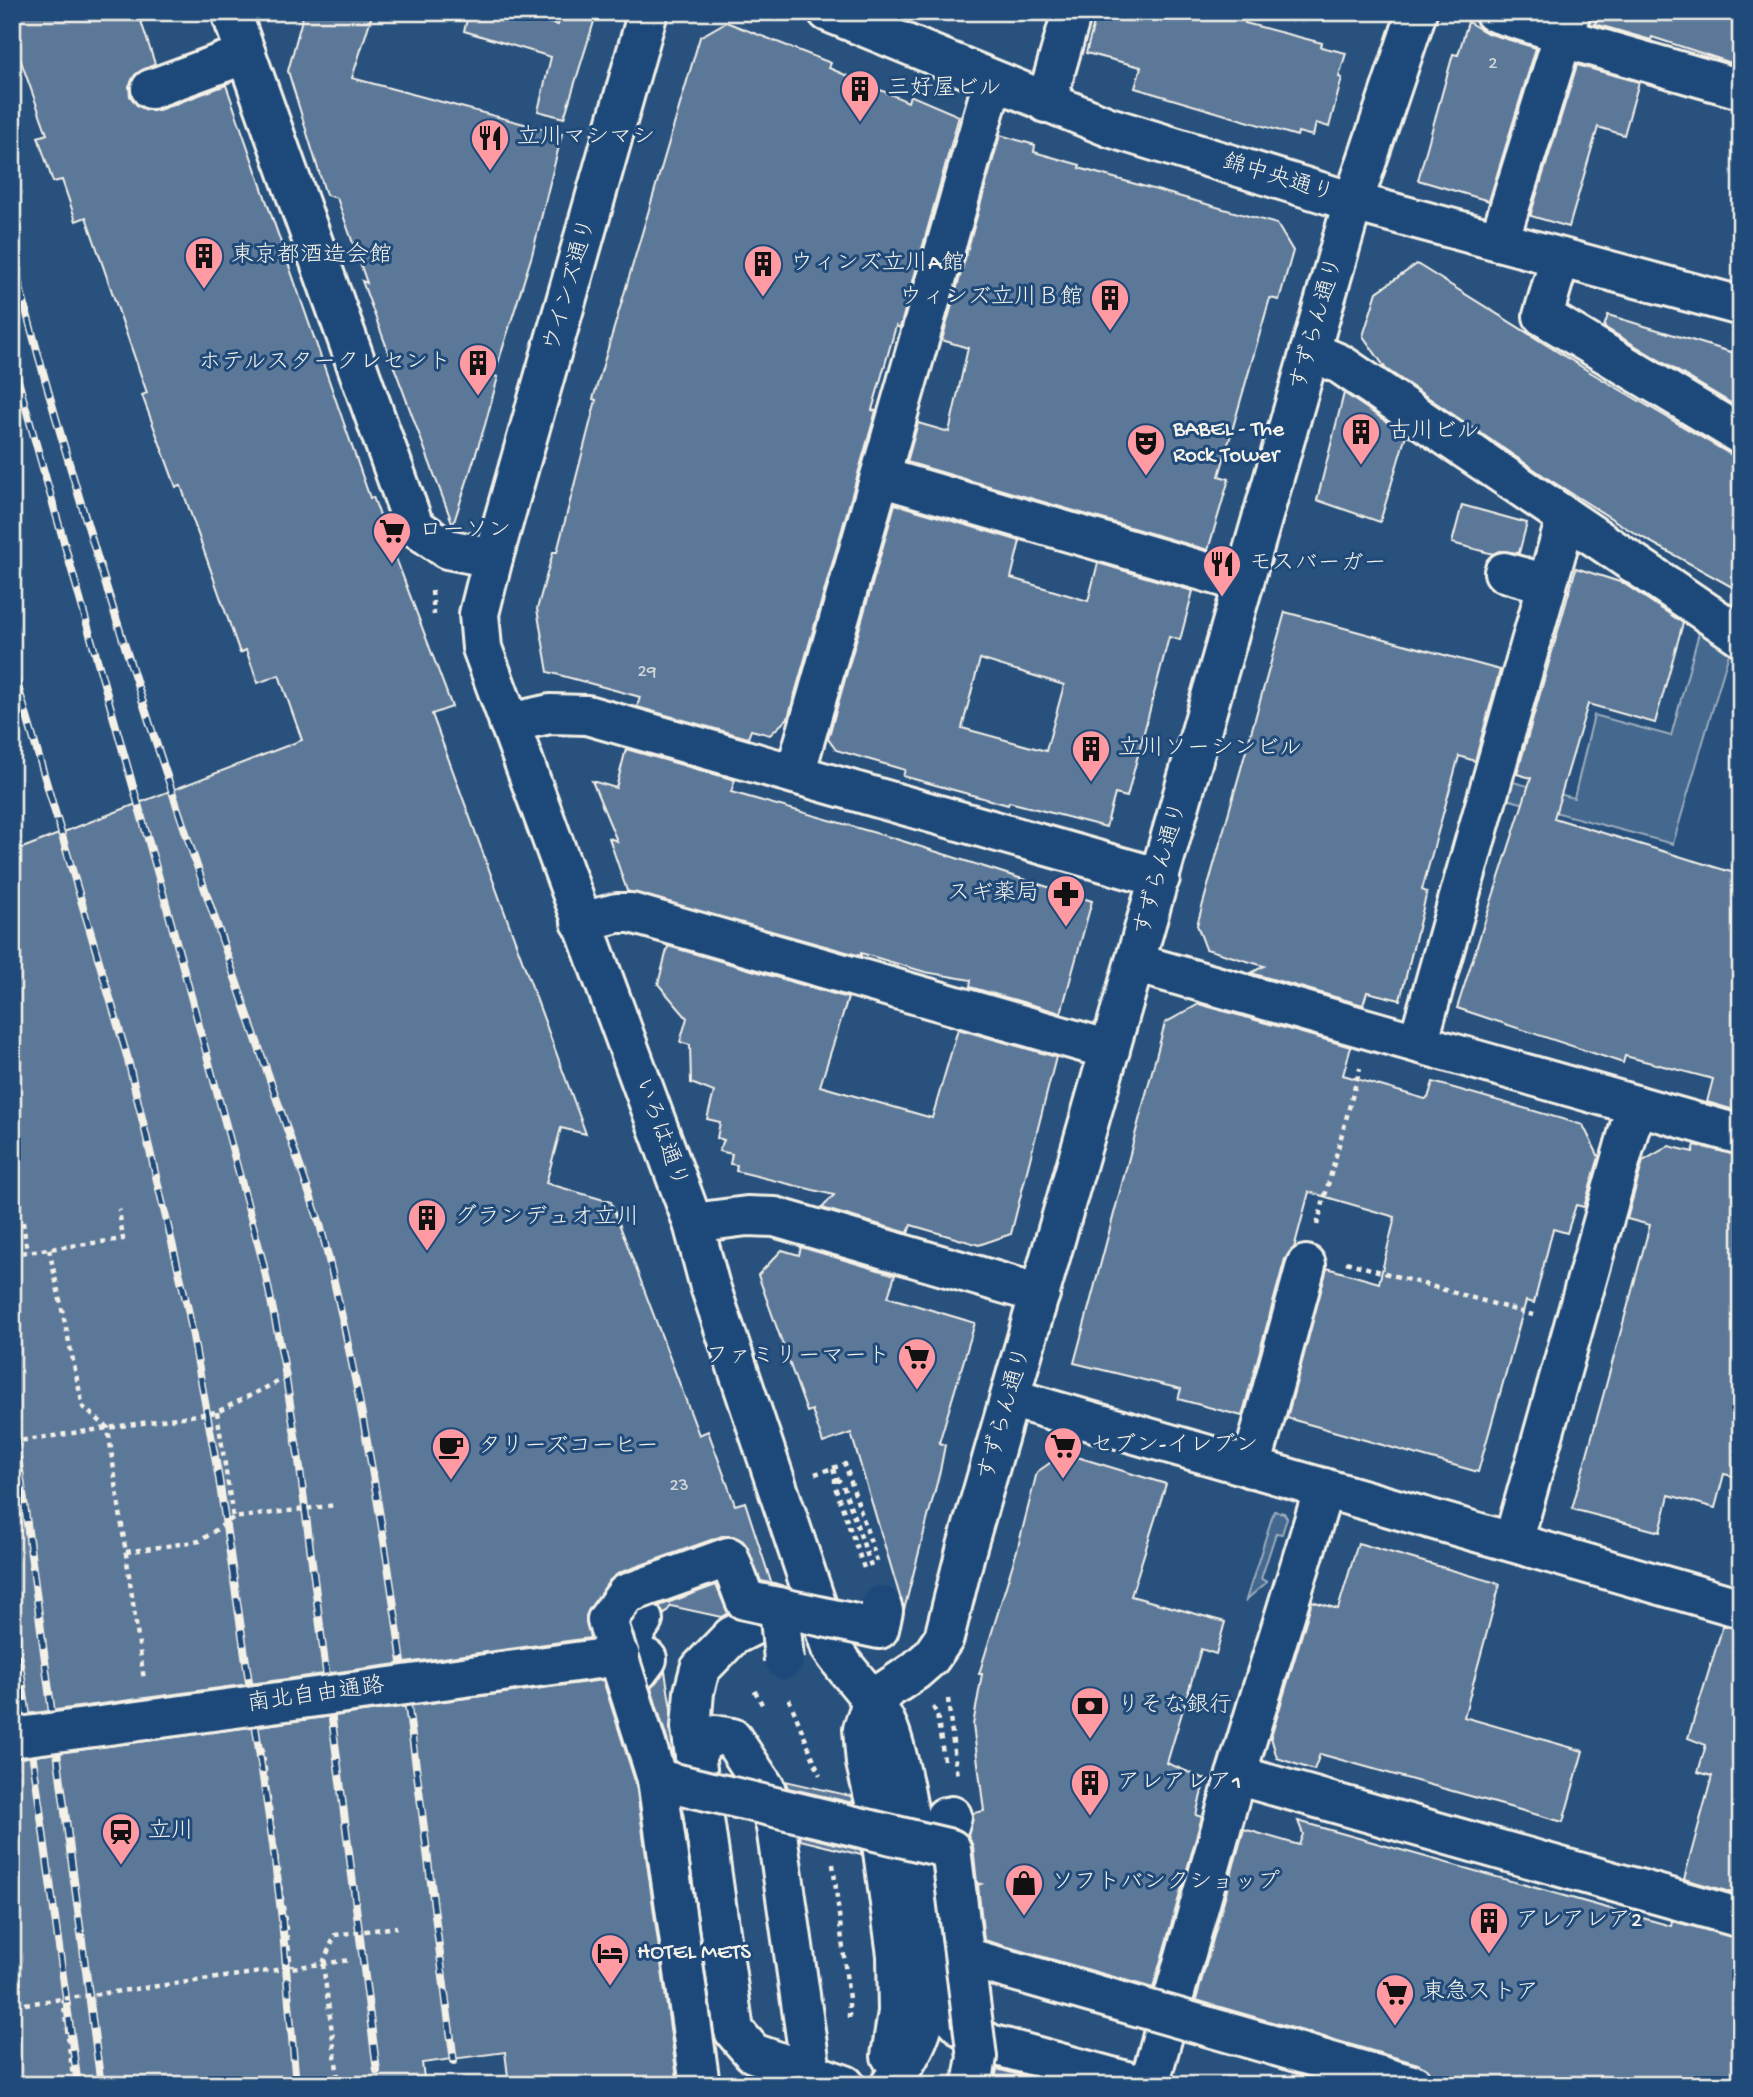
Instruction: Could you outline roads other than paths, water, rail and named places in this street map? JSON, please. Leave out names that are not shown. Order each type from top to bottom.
[{"type":"street","points":[[231,12],[414,526],[447,548],[493,558]]},
{"type":"street","name":"ウインズ通り","points":[[493,558],[648,12]]},
{"type":"street","name":"錦中央通り","points":[[828,12],[1109,127],[1353,202],[1741,306]]},
{"type":"street","points":[[1045,103],[1072,12]]},
{"type":"street","name":"すずらん通り","points":[[873,1699],[915,1671],[931,1657],[944,1638],[1010,1398],[1353,202],[1417,12]]},
{"type":"street","points":[[1494,12],[1551,30],[1567,25],[1741,89]]},
{"type":"street","points":[[1499,241],[1567,25]]},
{"type":"street","points":[[151,89],[246,54]]},
{"type":"street","points":[[796,774],[993,81]]},
{"type":"street","points":[[1560,258],[1543,316],[1741,435]]},
{"type":"street","points":[[1310,351],[1340,364],[1741,636]]},
{"type":"street","points":[[880,478],[1244,583]]},
{"type":"street","points":[[1418,1044],[1566,518]]},
{"type":"street","name":"いろは通り","points":[[493,558],[479,614],[482,648],[693,1223],[709,1283],[831,1648],[849,1675],[873,1699]]},
{"type":"street","points":[[1504,572],[1547,584]]},
{"type":"street","points":[[509,723],[550,714],[587,715],[1160,878]]},
{"type":"street","points":[[581,922],[617,913],[631,913],[1110,1050]]},
{"type":"street","points":[[1135,963],[1741,1135]]},
{"type":"street","points":[[1513,1542],[1636,1105]]},
{"type":"street","points":[[693,1223],[747,1216],[775,1217],[1040,1294]]},
{"type":"street","points":[[1251,1468],[1319,1254]]},
{"type":"street","points":[[1010,1398],[1741,1608]]},
{"type":"street","points":[[1149,2085],[1236,1775],[1324,1488]]},
{"type":"street","points":[[707,2074],[663,1899],[657,1779],[633,1658],[607,1620],[626,1594],[729,1557],[745,1600],[879,1629],[883,1611],[880,1594]]},
{"type":"street","points":[[816,1606],[754,1625],[732,1636],[715,1650],[699,1669],[691,1727],[734,2031],[753,2053],[828,2078]]},
{"type":"street","points":[[779,1607],[784,1660]]},
{"type":"street","points":[[633,1658],[643,1620]]},
{"type":"street","name":"南北自由通路","points":[[12,1738],[633,1658]]},
{"type":"street","points":[[873,1699],[889,1731],[901,1779],[910,1826],[927,1974],[924,2022],[911,2056],[890,2085]]},
{"type":"street","points":[[873,1699],[863,1729],[878,1814],[897,1967],[898,2012],[884,2085]]},
{"type":"street","points":[[695,1756],[703,1743],[715,1735],[732,1738],[765,1787],[776,1827],[828,2078]]},
{"type":"street","points":[[1236,1775],[1741,1918]]},
{"type":"street","points":[[657,1779],[949,1827],[977,1976],[977,2057],[980,2083]]},
{"type":"street","points":[[927,1974],[940,2003],[964,2028],[990,2044],[1141,2085]]},
{"type":"street","points":[[977,1976],[1395,2082]]},
{"type":"railway","points":[[12,257],[80,501],[156,744],[320,1224],[344,1327],[383,1535],[454,2061]]},
{"type":"railway","points":[[12,359],[159,878],[263,1262],[283,1359],[299,1461],[377,2071]]},
{"type":"railway","points":[[12,666],[127,1056],[188,1309],[219,1479],[273,1845],[296,2085]]},
{"type":"railway","points":[[12,1410],[101,2085]]},
{"type":"railway","points":[[12,1606],[78,2085]]},
{"type":"railway","points":[[878,2085],[923,2085]]},
{"type":"place","name":"三好屋ビル","points":[[860,123]]},
{"type":"place","name":"立川マシマシ","points":[[490,172]]},
{"type":"place","name":"東京都酒造会館","points":[[204,290]]},
{"type":"place","name":"ウィンズ立川A館","points":[[763,298]]},
{"type":"place","name":"ウィンズ立川Ｂ館","points":[[1110,332]]},
{"type":"place","name":"ホテルスタークレセント","points":[[478,397]]},
{"type":"place","name":"古川ビル","points":[[1361,466]]},
{"type":"place","name":"BABEL - The Rock Tower","points":[[1146,477]]},
{"type":"place","name":"ローソン","points":[[392,565]]},
{"type":"place","name":"モスバーガー","points":[[1222,598]]},
{"type":"place","name":"立川ソーシンビル","points":[[1091,783]]},
{"type":"place","name":"スギ薬局","points":[[1066,928]]},
{"type":"place","name":"グランデュオ立川","points":[[427,1252]]},
{"type":"place","name":"ファミリーマート","points":[[917,1391]]},
{"type":"place","name":"セブン-イレブン","points":[[1063,1480]]},
{"type":"place","name":"タリーズコーヒー","points":[[451,1481]]},
{"type":"place","name":"りそな銀行","points":[[1090,1740]]},
{"type":"place","name":"アレアレア1","points":[[1090,1817]]},
{"type":"place","name":"立川","points":[[121,1866]]},
{"type":"place","name":"ソフトバンクショップ","points":[[1024,1917]]},
{"type":"place","name":"アレアレア2","points":[[1489,1955]]},
{"type":"place","name":"HOTEL METS","points":[[610,1987]]},
{"type":"place","name":"東急ストア","points":[[1395,2027]]}]
